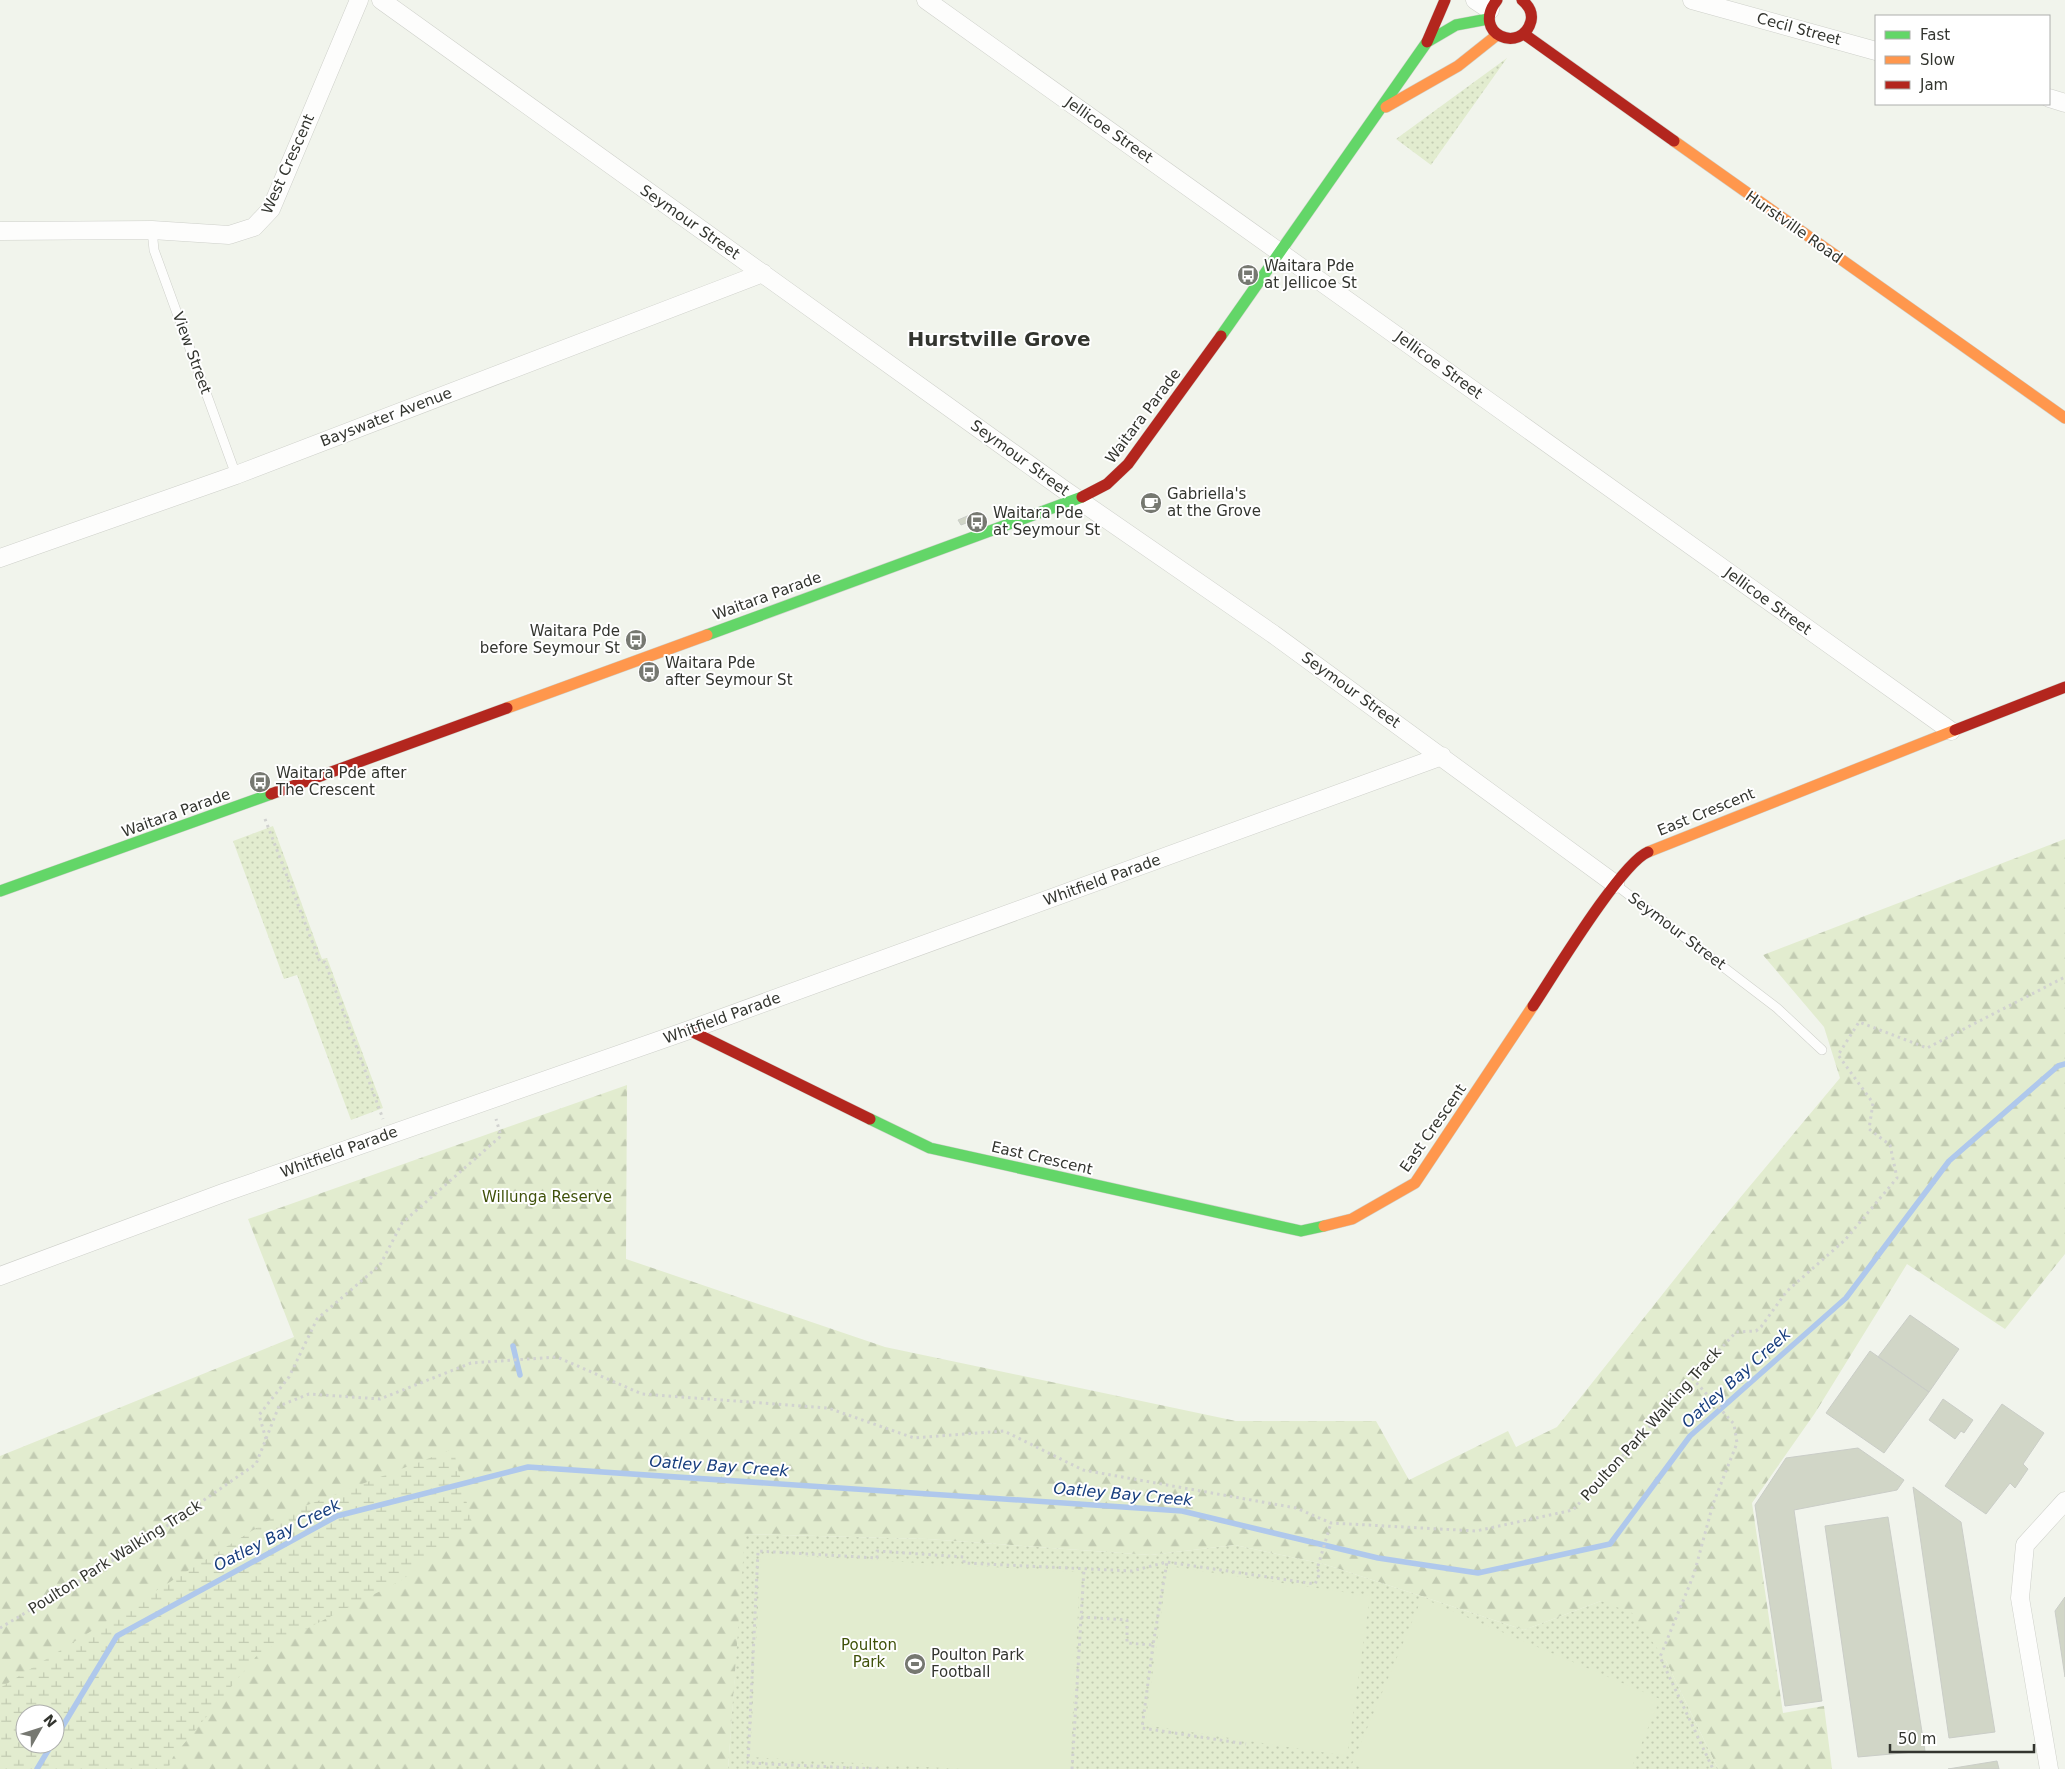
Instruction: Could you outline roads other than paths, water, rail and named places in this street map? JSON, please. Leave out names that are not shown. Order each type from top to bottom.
[{"type":"street","name":"West Crescent","points":[[0,231],[152,230],[229,235],[248,231],[266,217],[359,0]]},
{"type":"street","name":"Seymour Street","points":[[381,0],[1078,499],[1273,634],[1615,884]]},
{"type":"street","name":"Jellicoe Street","points":[[926,0],[1951,731]]},
{"type":"street","points":[[1427,42],[1444,0]]},
{"type":"street","points":[[1487,7],[1493,31],[1497,36],[1511,40],[1524,34],[1529,29],[1532,16],[1530,9],[1522,0]]},
{"type":"street","name":"Cecil Street","points":[[1692,0],[1875,51]]},
{"type":"street","name":"Waitara Parade","points":[[0,891],[258,800],[1078,499],[1108,484],[1128,464],[1281,253],[1427,42],[1450,26],[1465,20],[1487,7]]},
{"type":"street","name":"Hurstville Road","points":[[1524,34],[2065,418]]},
{"type":"street","name":"Waitara Parade","points":[[1381,110],[1443,75],[1485,48],[1497,36]]},
{"type":"street","points":[[2050,98],[2065,103]]},
{"type":"street","name":"Bayswater Avenue","points":[[2,556],[236,474],[763,274]]},
{"type":"street","name":"East Crescent","points":[[689,1030],[930,1148],[1301,1231],[1352,1219],[1415,1183],[1615,884],[1641,855],[2065,687]]},
{"type":"street","name":"Whitfield Parade","points":[[0,1276],[389,1134],[689,1030],[1442,756]]},
{"type":"street","points":[[2049,1769],[2020,1598],[2025,1545],[2065,1501]]},
{"type":"lane","name":"View Street","points":[[152,230],[154,250],[236,474]]},
{"type":"lane","name":"Seymour Street","points":[[1615,884],[1776,1008],[1822,1050]]},
{"type":"waterway","name":"Oatley Bay Creek","points":[[65,1722],[117,1636],[337,1516],[528,1467],[1182,1511],[1378,1558],[1478,1573],[1610,1544],[1690,1436],[1846,1298],[1949,1161],[2058,1066],[2065,1064]]},
{"type":"waterway","points":[[513,1346],[520,1375]]},
{"type":"waterway","name":"Oatley Bay Creek","points":[[37,1769],[46,1754]]},
{"type":"place","name":"Waitara Pde at Jellicoe St","points":[[1248,275]]},
{"type":"place","name":"Gabriella's at the Grove","points":[[1151,503]]},
{"type":"place","name":"Waitara Pde at Seymour St","points":[[977,522]]},
{"type":"place","name":"Waitara Pde before Seymour St","points":[[636,640]]},
{"type":"place","name":"Waitara Pde after Seymour St","points":[[649,672]]},
{"type":"place","name":"Waitara Pde after The Crescent","points":[[260,782]]},
{"type":"place","name":"Poulton Park Football","points":[[915,1664]]},
{"type":"district","name":"Hurstville Grove","points":[[999,339]]},
{"type":"park label","name":"Willunga Reserve","points":[[547,1197]]},
{"type":"park label","name":"Poulton Park","points":[[869,1654]]}]
